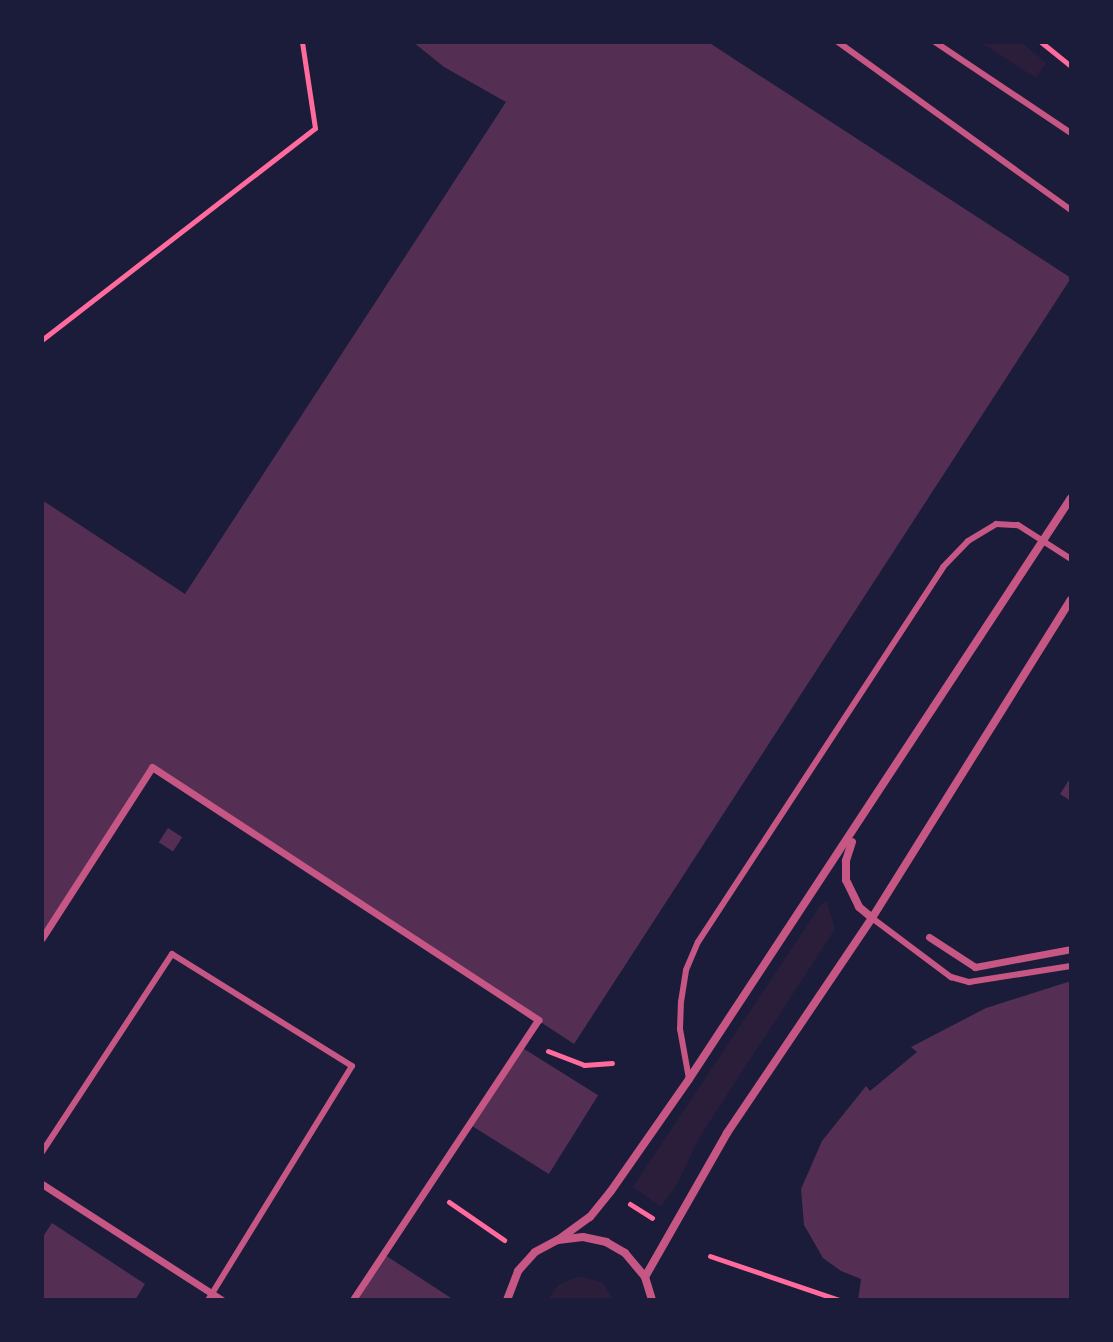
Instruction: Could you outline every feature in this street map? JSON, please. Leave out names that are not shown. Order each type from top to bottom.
[{"type":"street","points":[[507,1300],[518,1271],[535,1252],[558,1240],[597,1208],[689,1079],[1071,498]]},
{"type":"street","points":[[645,1277],[727,1133],[872,918],[1071,600]]},
{"type":"street","points":[[42,938],[152,767],[538,1020],[353,1300]]},
{"type":"street","points":[[860,823],[846,861],[846,880],[859,907],[872,918]]},
{"type":"street","points":[[929,937],[975,967],[1071,949]]},
{"type":"street","points":[[42,1184],[210,1297],[222,1300]]},
{"type":"street","points":[[558,1240],[583,1237],[606,1242],[625,1253],[645,1277],[652,1300]]},
{"type":"lane","points":[[838,42],[1071,210]]},
{"type":"lane","points":[[935,42],[1071,133]]},
{"type":"lane","points":[[689,1079],[680,1029],[681,1002],[686,970],[698,942],[943,567],[968,541],[996,524],[1018,525],[1071,559]]},
{"type":"lane","points":[[872,918],[951,977],[981,983],[1071,968]]},
{"type":"lane","points":[[42,1152],[172,954],[352,1066],[210,1297]]},
{"type":"path","points":[[43,339],[315,128],[302,42]]},
{"type":"path","points":[[1041,42],[1071,66]]},
{"type":"path","points":[[535,1049],[584,1065],[612,1063]]},
{"type":"path","points":[[442,1197],[504,1240]]},
{"type":"path","points":[[625,1200],[653,1219]]},
{"type":"path","points":[[710,1256],[839,1300]]},
{"type":"shaded area","points":[[980,42],[1021,42],[1046,63],[1036,78]]},
{"type":"shaded area","points":[[827,902],[835,929],[699,1138],[677,1184],[661,1207],[633,1187],[822,903]]},
{"type":"shaded area","points":[[579,1276],[602,1282],[614,1300],[548,1300],[558,1285]]},
{"type":"building","points":[[413,42],[708,42],[1071,278],[574,1044],[152,767],[42,938],[42,500],[185,594],[506,102],[444,67]]},
{"type":"building","points":[[1071,777],[1071,801],[1060,794]]},
{"type":"building","points":[[168,828],[182,837],[173,852],[159,842]]},
{"type":"building","points":[[1071,981],[1071,1300],[858,1300],[861,1279],[841,1271],[823,1258],[804,1225],[801,1189],[822,1141],[866,1086],[870,1091],[917,1052],[911,1047],[986,1008]]},
{"type":"building","points":[[521,1047],[598,1095],[549,1174],[472,1126]]},
{"type":"building","points":[[52,1223],[145,1284],[135,1300],[42,1300],[42,1238]]},
{"type":"building","points":[[385,1255],[454,1300],[355,1300]]}]
